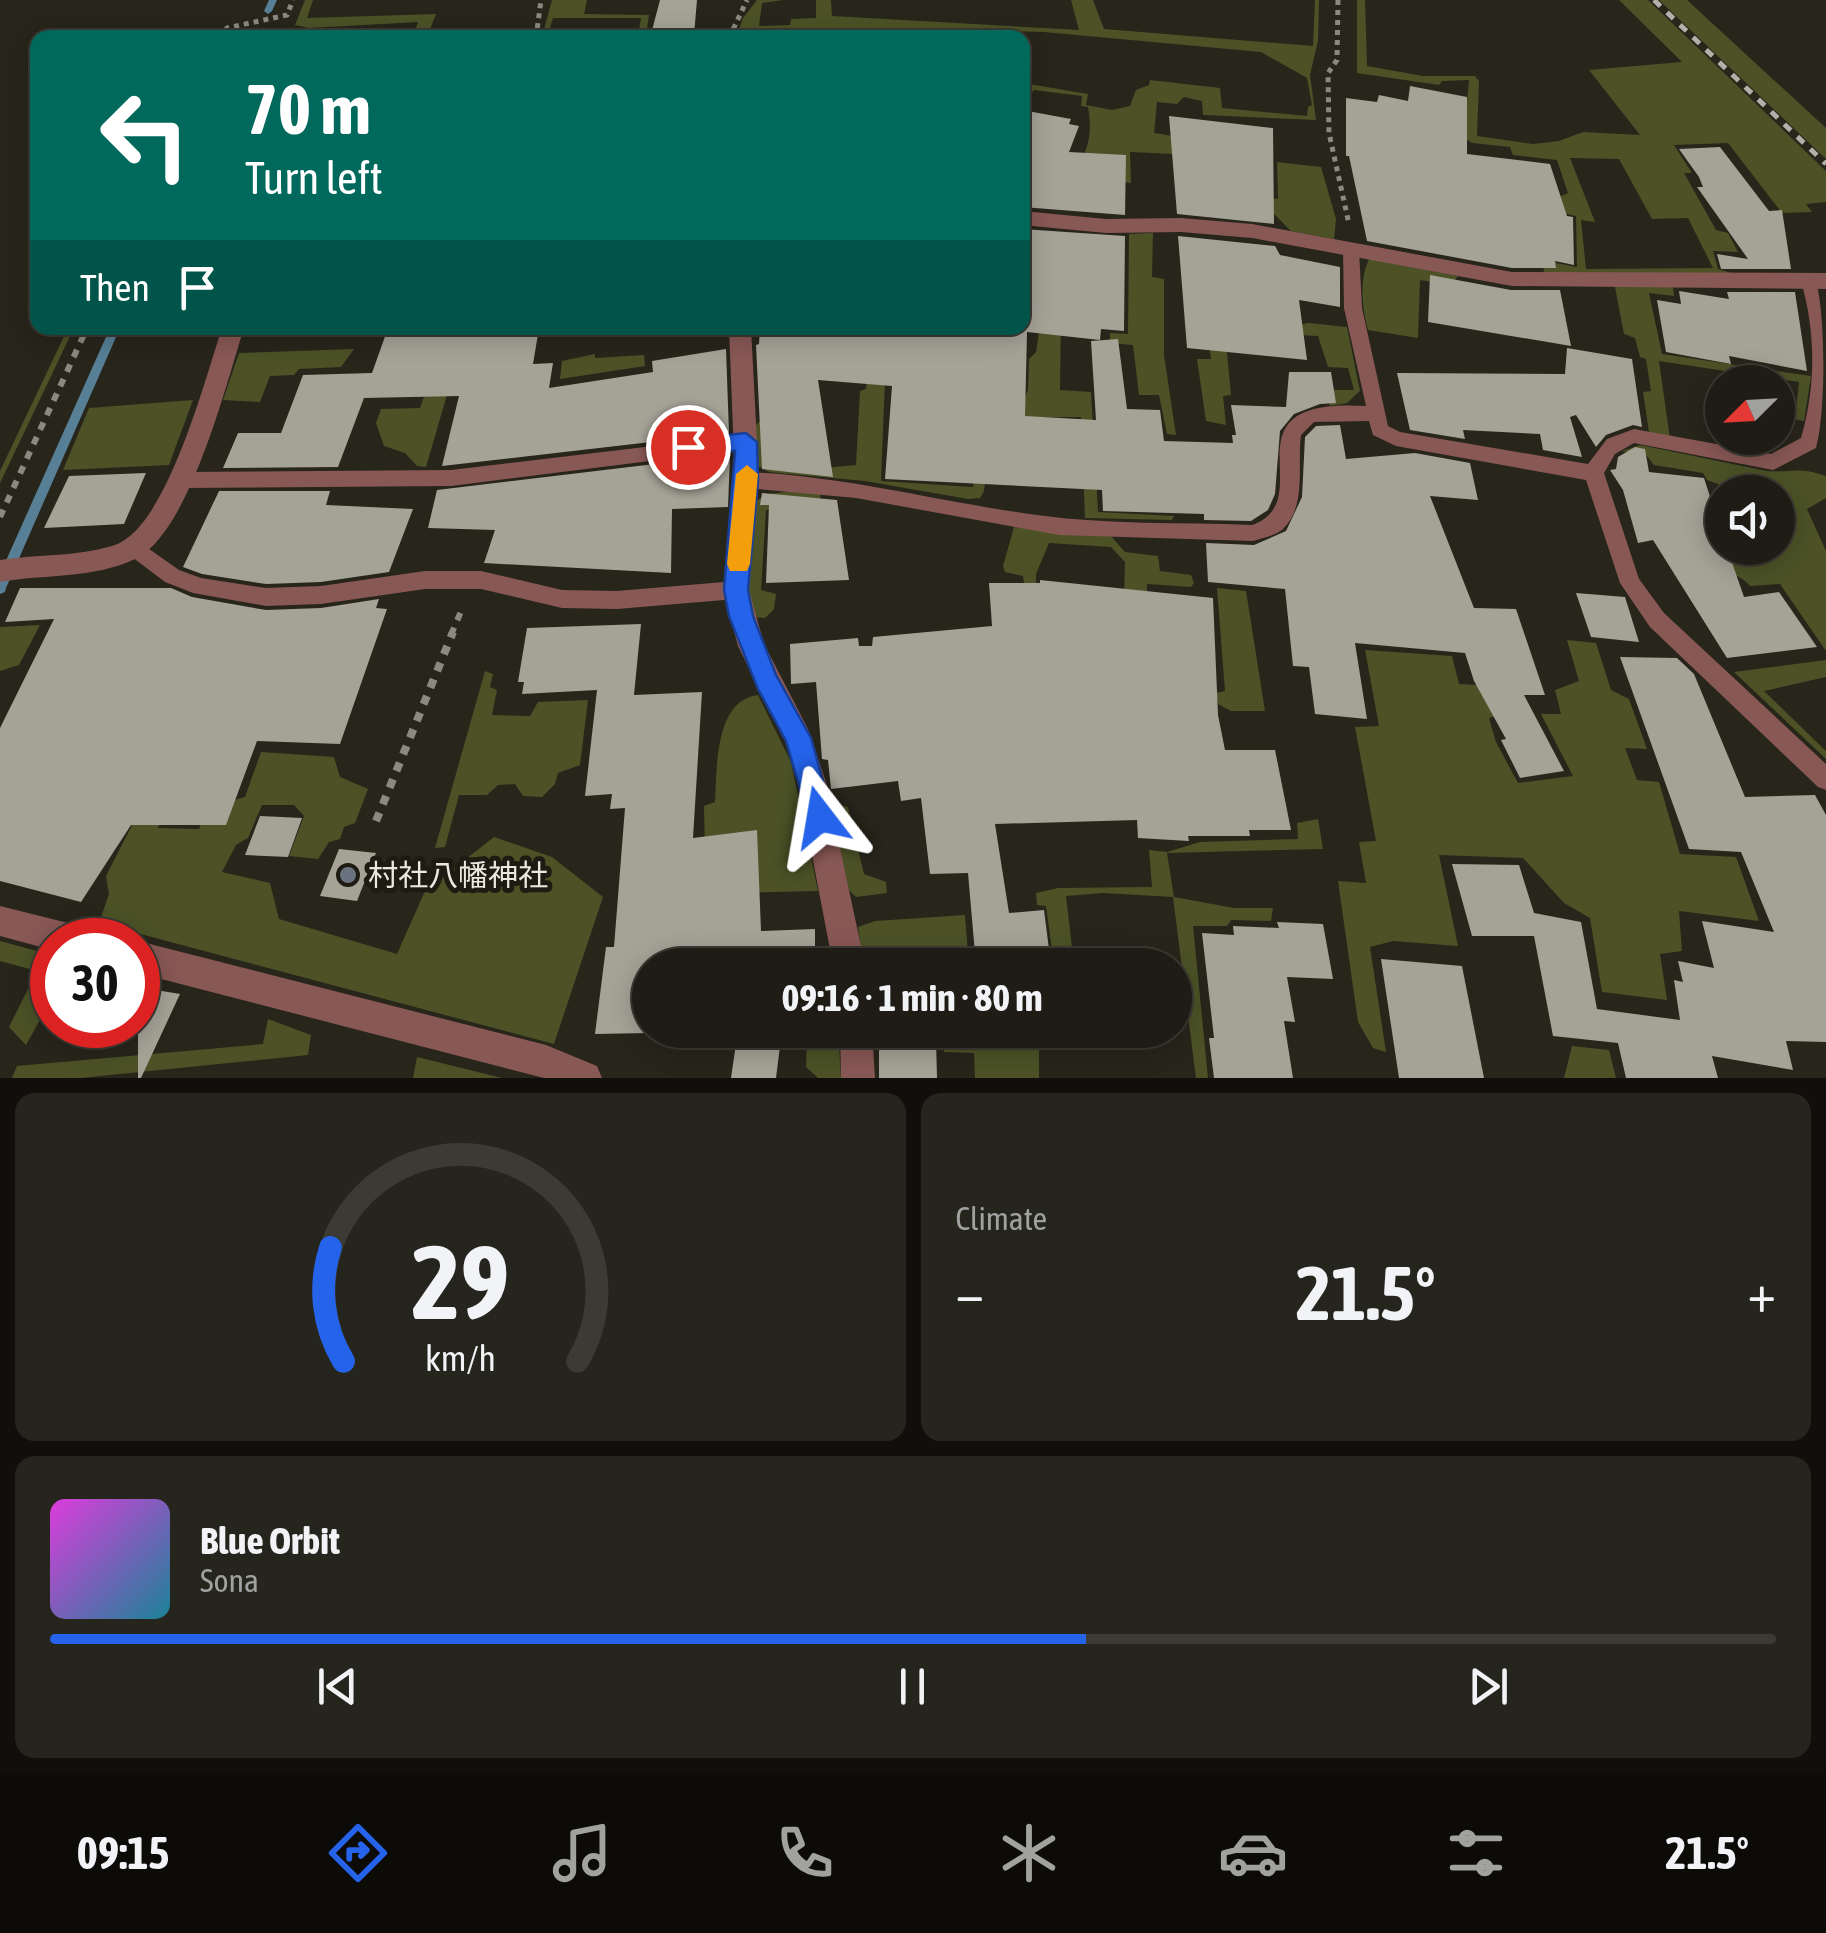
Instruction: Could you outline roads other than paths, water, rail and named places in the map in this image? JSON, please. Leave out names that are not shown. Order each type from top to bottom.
[{"type":"street","points":[[1030,219],[1106,226],[1180,225],[1252,231],[1512,279],[1818,281]]},
{"type":"street","points":[[11,569],[116,556],[135,548],[150,534],[181,480],[231,335]]},
{"type":"street","points":[[740,335],[747,480],[736,590],[751,646],[798,738],[812,782],[846,948]]},
{"type":"street","points":[[0,922],[30,930]]},
{"type":"street","points":[[160,963],[546,1062],[585,1078]]},
{"type":"street","points":[[857,1048],[858,1078]]},
{"type":"lane","points":[[1352,250],[1353,308],[1380,430],[1396,439],[1594,473]]},
{"type":"lane","points":[[1818,281],[1826,354],[1818,419],[1809,443],[1774,462],[1634,436],[1614,441],[1598,460],[1594,473],[1630,582],[1658,620],[1826,778]]},
{"type":"lane","points":[[747,480],[842,486],[1034,523],[1253,533],[1275,523],[1288,502],[1289,435],[1294,424],[1306,416],[1376,414]]},
{"type":"lane","points":[[181,480],[452,478],[746,442]]},
{"type":"lane","points":[[135,548],[172,576],[200,587],[266,596],[321,595],[425,580],[474,580],[562,599],[616,600],[736,590]]},
{"type":"waterway","points":[[268,11],[273,0]]},
{"type":"waterway","points":[[0,588],[112,335]]},
{"type":"railway","points":[[1654,0],[1826,164]]},
{"type":"place","name":"村社八幡神社","points":[[348,875]]}]
